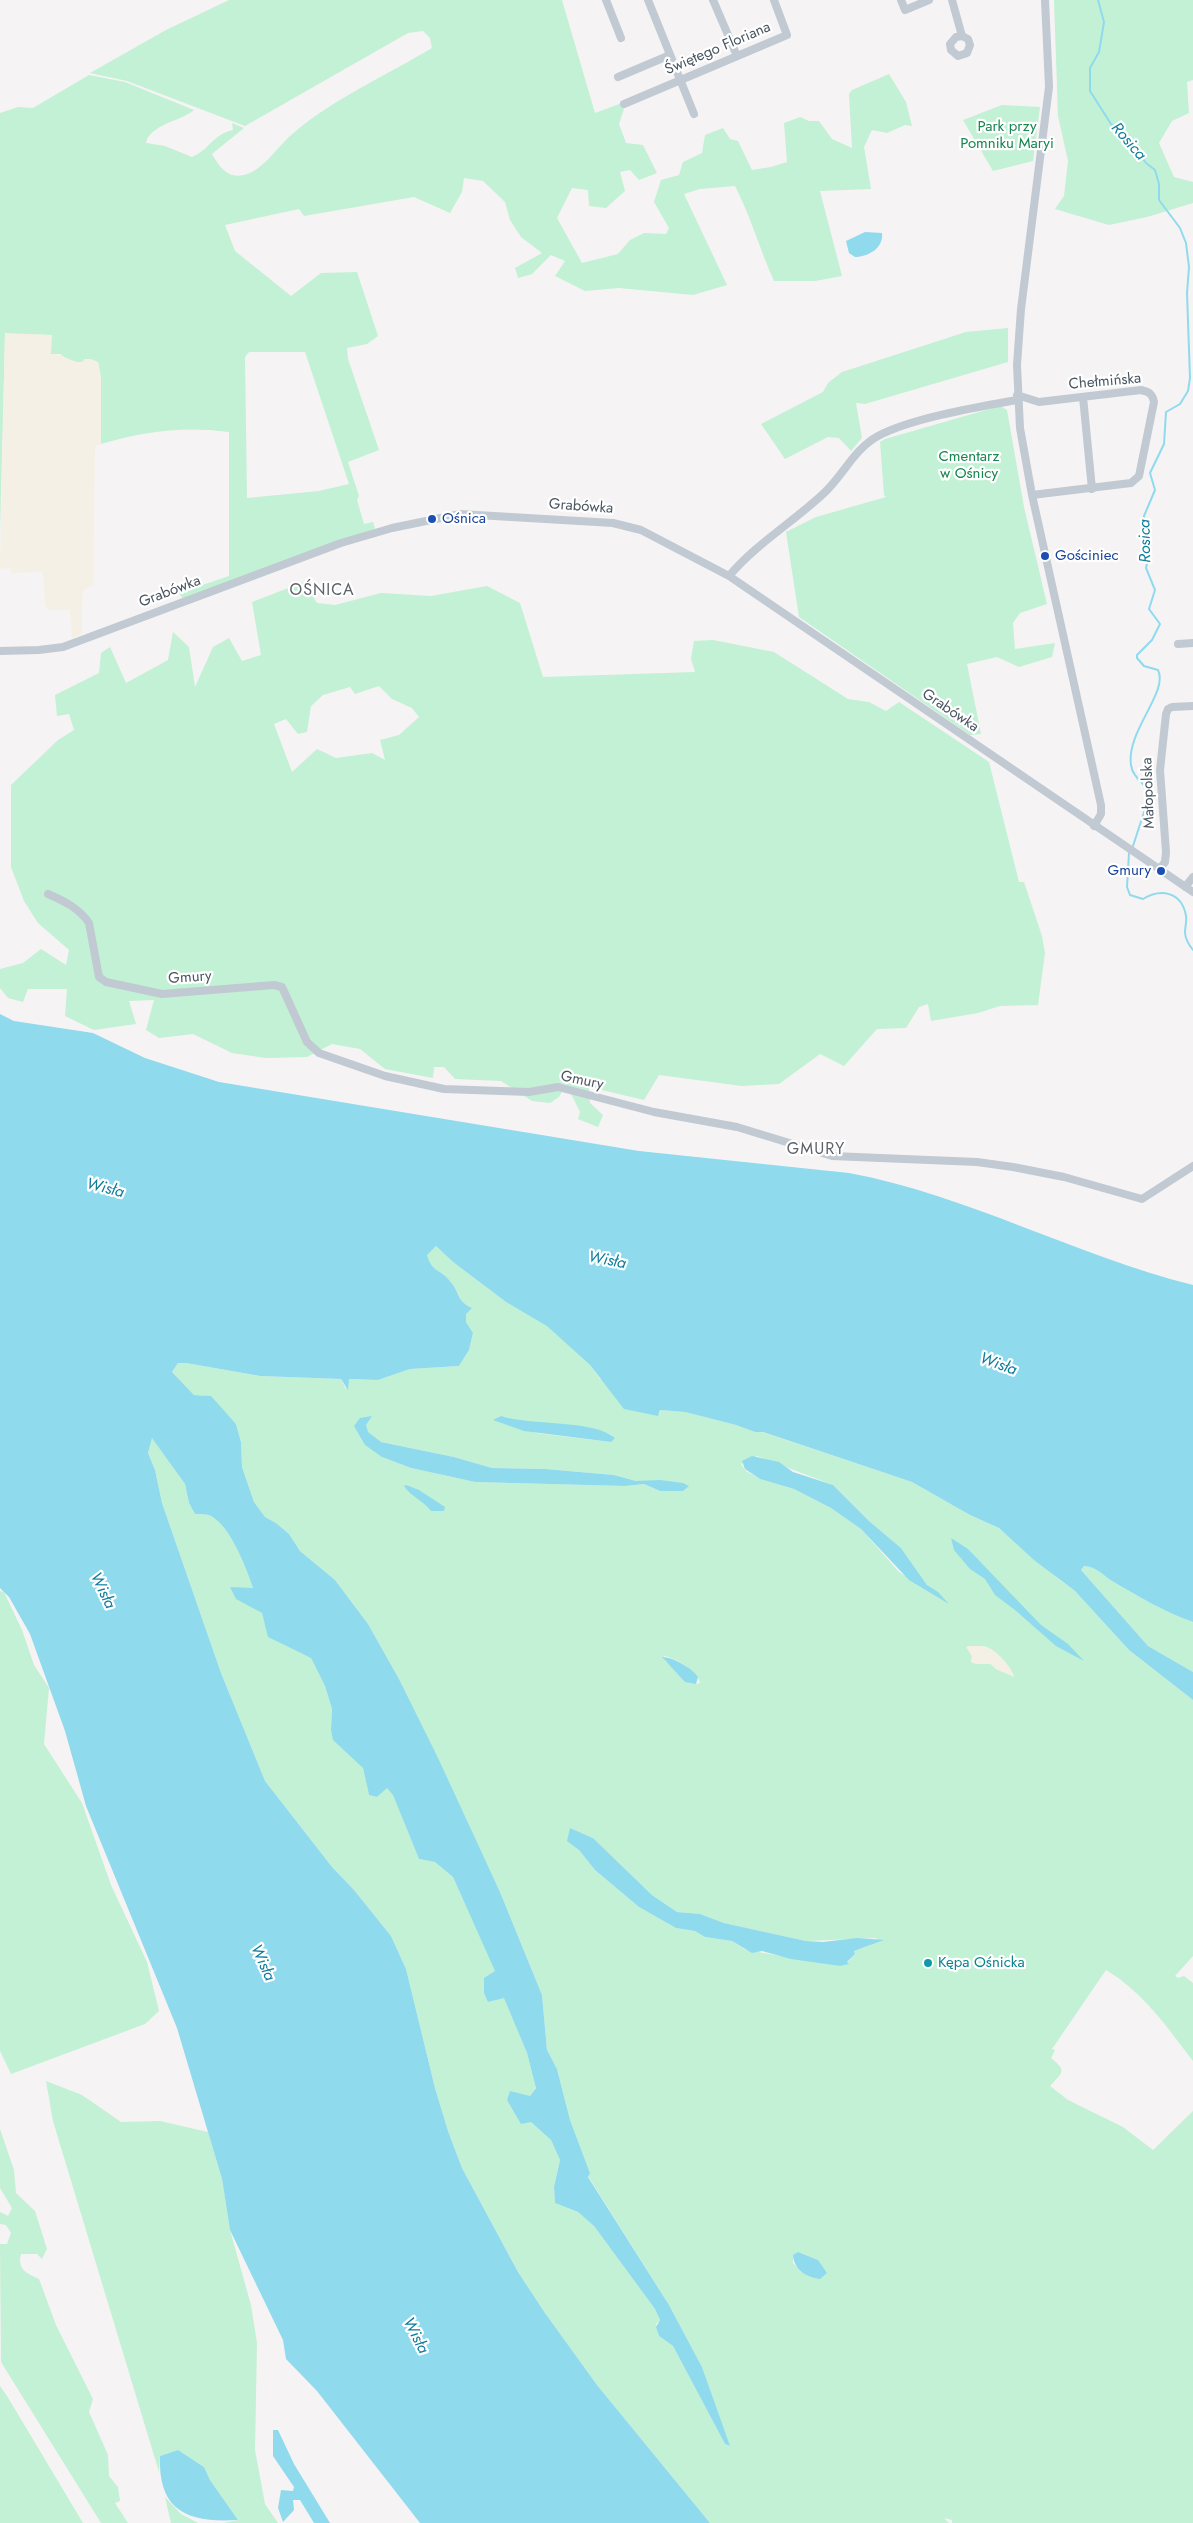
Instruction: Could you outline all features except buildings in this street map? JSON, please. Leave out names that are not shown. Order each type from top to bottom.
[{"type":"street","points":[[606,0],[621,38]]},
{"type":"street","points":[[648,0],[694,114]]},
{"type":"street","points":[[713,0],[737,56]]},
{"type":"street","name":"Świętego Floriana","points":[[624,104],[788,35],[774,0]]},
{"type":"street","points":[[901,0],[905,10],[929,0]]},
{"type":"street","points":[[952,0],[962,36]]},
{"type":"street","points":[[1045,0],[1049,87],[1020,324],[1017,397],[1032,495],[1101,805],[1100,814],[1094,826]]},
{"type":"street","points":[[618,77],[670,55]]},
{"type":"street","name":"Chełmińska","points":[[1017,397],[1039,402],[1141,390],[1149,392],[1154,402],[1139,476],[1131,483],[1032,495]]},
{"type":"street","points":[[729,576],[748,556],[827,490],[854,455],[873,439],[928,420],[1017,397]]},
{"type":"street","points":[[1083,397],[1092,489]]},
{"type":"street","name":"Grabówka","points":[[0,651],[63,647],[341,543],[392,528],[454,515],[484,515],[626,525],[669,543],[729,576],[1130,851],[1193,892]]},
{"type":"street","points":[[1178,644],[1193,643]]},
{"type":"street","name":"Małopolska","points":[[1159,870],[1164,862],[1166,852],[1160,770],[1166,714],[1172,706],[1193,706]]},
{"type":"street","points":[[1185,887],[1193,877]]},
{"type":"street","name":"Gmury","points":[[48,894],[68,903],[85,917],[88,923],[99,977],[106,982],[128,989],[162,994],[274,985],[282,987],[307,1042],[319,1053],[385,1076],[444,1089],[529,1092],[558,1087],[654,1112],[737,1127],[841,1157],[976,1162],[1013,1167],[1064,1176],[1142,1199],[1193,1166]]},
{"type":"green space","points":[[229,0],[562,0],[595,113],[622,103],[624,109],[619,124],[626,143],[643,145],[657,173],[639,180],[630,170],[620,172],[625,191],[606,208],[589,206],[588,190],[572,188],[557,218],[582,263],[618,254],[630,240],[644,233],[666,234],[669,228],[654,202],[661,180],[679,175],[683,162],[702,153],[705,135],[723,128],[730,139],[738,141],[752,170],[787,162],[784,123],[800,117],[809,121],[819,121],[832,139],[852,148],[849,94],[852,90],[889,74],[906,102],[912,126],[905,125],[887,133],[872,130],[864,147],[871,189],[820,191],[842,276],[815,281],[774,281],[735,186],[700,189],[684,194],[727,285],[693,295],[619,288],[585,291],[555,276],[565,261],[551,255],[532,274],[518,278],[515,268],[542,253],[521,237],[510,220],[505,202],[483,181],[464,178],[462,192],[450,213],[414,197],[304,216],[299,209],[225,225],[235,251],[291,296],[321,273],[357,272],[378,336],[367,344],[347,348],[348,359],[379,450],[348,462],[359,496],[357,500],[364,524],[373,522],[375,529],[329,544],[183,599],[179,593],[229,576],[229,432],[212,430],[165,431],[101,444],[101,378],[98,362],[71,362],[60,354],[51,354],[51,335],[5,334],[0,533],[0,113],[18,107],[33,108],[89,75],[125,82],[194,110],[154,131],[146,143],[165,146],[192,157],[203,151],[220,135],[233,130],[232,123],[244,128],[212,154],[224,170],[238,176],[251,173],[257,169],[290,136],[323,111],[432,48],[430,38],[423,31],[408,33],[245,126],[127,81],[90,73],[166,30]],"holes":[[[249,352],[305,352],[349,484],[319,491],[247,498],[245,357]]]},
{"type":"green space","points":[[1054,0],[1193,0],[1193,80],[1187,82],[1189,113],[1172,121],[1159,143],[1174,177],[1193,182],[1193,203],[1147,217],[1109,225],[1055,209],[1064,196],[1068,161],[1058,116]]},
{"type":"green space","name":"Park przy Pomniku Maryi","points":[[1002,105],[1040,107],[1033,161],[993,171],[963,120]]},
{"type":"green space","points":[[1008,328],[1008,362],[865,404],[856,403],[862,438],[851,451],[839,438],[828,437],[785,459],[761,424],[823,392],[828,383],[842,372],[966,332]]},
{"type":"green space","name":"Cmentarz w Ośnicy","points":[[1000,406],[1007,410],[1024,507],[1047,604],[1020,613],[1013,623],[1015,649],[1055,643],[1052,657],[1019,667],[997,657],[967,664],[981,734],[970,735],[799,617],[786,532],[816,517],[886,497],[884,495],[880,442],[885,439]]},
{"type":"green space","points":[[304,582],[317,603],[335,605],[381,593],[431,596],[487,586],[520,603],[543,677],[695,672],[691,659],[694,641],[713,640],[774,652],[848,699],[869,702],[886,711],[899,702],[989,762],[1019,882],[1024,882],[1042,936],[1045,953],[1038,1005],[1000,1006],[978,1013],[931,1021],[928,1004],[919,1007],[906,1028],[877,1029],[844,1066],[820,1054],[779,1084],[742,1086],[659,1075],[644,1100],[589,1087],[590,1103],[603,1115],[598,1127],[578,1119],[580,1112],[566,1084],[559,1097],[550,1103],[532,1101],[501,1081],[455,1079],[444,1067],[434,1067],[433,1078],[385,1069],[360,1049],[332,1044],[307,1057],[266,1058],[232,1053],[193,1034],[159,1038],[146,1030],[154,1000],[129,1001],[136,1024],[94,1030],[65,1016],[67,989],[28,989],[23,1002],[8,998],[0,988],[0,969],[23,963],[41,949],[66,965],[69,950],[38,923],[24,901],[11,867],[11,785],[58,740],[74,730],[69,714],[57,716],[55,695],[99,673],[101,653],[110,647],[126,683],[168,660],[173,632],[189,647],[195,687],[213,647],[229,638],[242,661],[261,655],[252,602]],"holes":[[[379,686],[392,699],[412,708],[419,717],[399,735],[380,740],[385,760],[372,753],[336,758],[317,749],[292,772],[274,724],[286,719],[298,734],[307,732],[311,706],[323,695],[350,687],[355,694]]]},
{"type":"green space","points":[[436,1246],[453,1262],[506,1302],[547,1325],[590,1365],[600,1379],[659,1415],[660,1410],[685,1412],[736,1425],[755,1432],[762,1432],[912,1482],[970,1515],[999,1528],[1075,1591],[1129,1650],[1193,1700],[1193,1956],[1175,1976],[1178,1978],[1184,1976],[1193,1983],[1193,2061],[1154,2011],[1132,1989],[1106,1970],[1052,2049],[1055,2050],[1051,2058],[1059,2066],[1061,2072],[1050,2086],[1068,2100],[1123,2127],[1153,2150],[1193,2111],[1193,2523],[952,2523],[952,2520],[944,2518],[949,2523],[710,2523],[597,2385],[518,2272],[462,2168],[448,2131],[435,2088],[406,1969],[391,1936],[354,1890],[332,1867],[265,1781],[221,1673],[162,1503],[155,1470],[148,1453],[152,1437],[185,1484],[189,1503],[195,1514],[211,1516],[218,1521],[231,1538],[242,1559],[253,1588],[236,1598],[262,1613],[269,1637],[311,1658],[325,1686],[332,1709],[331,1730],[363,1768],[369,1795],[377,1797],[387,1787],[393,1794],[419,1859],[435,1862],[453,1877],[496,1972],[489,2002],[504,1997],[527,2053],[536,2087],[530,2096],[531,2122],[551,2140],[560,2160],[554,2187],[555,2203],[578,2212],[594,2226],[655,2309],[660,2320],[656,2324],[659,2336],[673,2346],[725,2444],[729,2446],[702,2367],[669,2305],[588,2176],[590,2173],[570,2120],[557,2069],[547,2050],[542,1995],[500,1892],[399,1679],[368,1624],[335,1580],[300,1551],[289,1534],[265,1517],[254,1502],[242,1467],[241,1442],[236,1424],[203,1395],[194,1395],[172,1372],[178,1363],[186,1363],[259,1376],[341,1379],[346,1389],[348,1379],[378,1380],[410,1369],[459,1366],[469,1350],[473,1333],[466,1322],[466,1306],[448,1278],[431,1265],[426,1255]],"holes":[[[499,1416],[527,1422],[584,1428],[612,1435],[611,1442],[536,1433]],[[381,1442],[454,1457],[492,1468],[545,1469],[614,1475],[636,1481],[683,1483],[683,1491],[660,1491],[644,1484],[625,1486],[475,1482],[411,1468],[382,1457]],[[757,1456],[833,1485],[869,1521],[901,1548],[927,1585],[947,1601],[899,1572],[861,1529],[831,1508],[794,1489],[760,1479],[746,1471],[741,1464]],[[967,1647],[987,1647],[1001,1657],[1014,1675],[996,1669],[991,1664],[971,1662],[972,1656]],[[664,1656],[680,1662],[691,1670],[700,1683],[696,1684],[665,1661]],[[570,1828],[593,1838],[652,1895],[677,1912],[700,1914],[724,1923],[806,1941],[877,1938],[871,1945],[854,1951],[855,1954],[847,1963],[840,1966],[746,1950],[732,1941],[705,1937],[695,1931],[676,1928],[639,1907],[595,1870],[579,1850]],[[798,2252],[818,2260],[816,2278],[801,2272],[793,2263],[793,2255]]]},
{"type":"green space","points":[[1084,1566],[1095,1569],[1161,1609],[1193,1622],[1193,1672],[1148,1646],[1081,1570]]},
{"type":"green space","points":[[0,1591],[4,1592],[22,1630],[34,1665],[49,1688],[44,1744],[82,1803],[111,1885],[147,1962],[159,2011],[145,2024],[11,2074],[0,2051]]},
{"type":"green space","points":[[46,2081],[82,2095],[121,2122],[160,2121],[208,2132],[222,2179],[230,2230],[251,2305],[257,2343],[255,2450],[265,2504],[278,2523],[223,2523],[238,2520],[210,2480],[204,2467],[178,2450],[160,2456],[159,2472],[53,2121]]},
{"type":"green space","points":[[0,2129],[14,2170],[16,2193],[35,2211],[47,2249],[42,2259],[37,2254],[21,2254],[20,2263],[24,2270],[39,2279],[56,2325],[93,2399],[89,2412],[108,2455],[109,2476],[118,2487],[120,2501],[115,2503],[128,2523],[101,2523],[1,2362],[0,2244],[7,2244],[11,2233],[6,2225],[0,2224],[0,2212],[8,2216],[12,2208],[0,2188]]},
{"type":"green space","points":[[0,2386],[7,2396],[83,2523],[0,2523]]},
{"type":"green space","points":[[165,2497],[181,2514],[198,2523],[171,2523]]},
{"type":"sand","points":[[5,333],[52,335],[51,354],[82,363],[84,359],[98,362],[101,378],[101,444],[95,446],[93,585],[84,590],[82,634],[72,638],[70,610],[48,610],[45,605],[43,572],[11,573],[11,568],[0,569]]},
{"type":"sand","points":[[983,1646],[994,1651],[1006,1663],[1014,1677],[998,1670],[991,1664],[971,1662],[972,1656],[966,1647]]},
{"type":"water","points":[[865,232],[882,233],[882,238],[874,251],[860,257],[855,257],[849,253],[846,241]]},
{"type":"water","name":"Wisła","points":[[0,1014],[14,1021],[93,1033],[145,1058],[219,1082],[639,1151],[849,1173],[893,1183],[979,1210],[1107,1258],[1193,1285],[1193,1622],[1151,1603],[1112,1581],[1099,1571],[1084,1566],[1081,1570],[1148,1646],[1193,1672],[1193,1700],[1129,1650],[1075,1591],[1034,1560],[999,1528],[970,1515],[912,1482],[763,1432],[755,1432],[736,1425],[685,1412],[660,1410],[658,1416],[624,1409],[590,1365],[547,1326],[506,1302],[453,1262],[436,1246],[427,1255],[431,1265],[447,1277],[461,1300],[472,1308],[466,1314],[466,1322],[473,1333],[469,1350],[459,1366],[410,1369],[378,1380],[349,1379],[348,1390],[341,1379],[260,1376],[186,1363],[178,1363],[172,1372],[194,1395],[211,1396],[236,1424],[241,1442],[242,1467],[254,1502],[265,1517],[289,1534],[300,1551],[335,1580],[368,1624],[399,1679],[500,1892],[542,1995],[547,2050],[557,2069],[570,2120],[590,2173],[588,2177],[669,2305],[702,2367],[730,2446],[725,2444],[673,2346],[659,2336],[656,2327],[660,2320],[655,2309],[594,2226],[578,2212],[555,2203],[554,2187],[560,2160],[551,2140],[531,2122],[521,2124],[507,2100],[510,2091],[530,2096],[536,2088],[527,2053],[504,1998],[488,2002],[484,1993],[484,1978],[495,1971],[453,1877],[435,1862],[419,1859],[393,1795],[387,1788],[377,1797],[369,1795],[363,1768],[333,1740],[331,1730],[332,1709],[325,1686],[311,1658],[268,1637],[262,1613],[236,1599],[230,1587],[253,1588],[237,1549],[218,1521],[209,1515],[195,1514],[189,1503],[185,1484],[152,1438],[148,1453],[155,1470],[162,1503],[221,1673],[265,1781],[332,1867],[354,1890],[391,1936],[406,1969],[435,2088],[448,2131],[462,2168],[518,2272],[597,2385],[710,2523],[420,2523],[317,2391],[286,2359],[283,2340],[230,2230],[222,2179],[177,2028],[86,1806],[65,1731],[30,1634],[9,1597],[0,1588]]},
{"type":"water","points":[[372,1416],[366,1425],[368,1432],[381,1442],[454,1457],[492,1468],[545,1469],[614,1475],[636,1481],[660,1480],[683,1483],[689,1486],[683,1491],[660,1491],[644,1484],[625,1486],[475,1482],[411,1468],[382,1457],[365,1445],[354,1426],[360,1418]]},
{"type":"water","points":[[501,1416],[528,1421],[577,1425],[605,1432],[615,1438],[611,1442],[524,1431],[493,1420]]},
{"type":"water","points":[[752,1456],[779,1462],[793,1472],[833,1485],[869,1521],[901,1548],[927,1585],[938,1592],[949,1604],[909,1580],[861,1529],[831,1508],[794,1489],[760,1479],[745,1469],[742,1461]]},
{"type":"water","points":[[404,1486],[419,1490],[445,1507],[444,1511],[431,1511],[407,1490]]},
{"type":"water","points":[[951,1538],[968,1549],[1041,1625],[1068,1644],[1084,1661],[1056,1646],[995,1595],[985,1579],[970,1569],[954,1550]]},
{"type":"water","points":[[662,1657],[677,1661],[691,1670],[698,1677],[696,1684],[685,1682]]},
{"type":"water","points":[[570,1828],[593,1838],[652,1895],[677,1912],[700,1914],[724,1923],[806,1941],[823,1942],[857,1938],[884,1940],[854,1951],[855,1954],[847,1962],[849,1964],[840,1966],[791,1959],[762,1951],[752,1953],[732,1941],[705,1937],[695,1931],[676,1928],[639,1907],[595,1870],[579,1850],[567,1841]]},
{"type":"water","points":[[798,2252],[818,2260],[827,2273],[820,2279],[810,2277],[802,2272],[798,2269],[793,2255]]},
{"type":"water","points":[[273,2430],[278,2430],[294,2464],[330,2523],[314,2523],[300,2500],[293,2500],[294,2510],[283,2522],[278,2508],[281,2490],[293,2491],[294,2487],[273,2456]]},
{"type":"water","points":[[178,2450],[204,2467],[210,2480],[238,2520],[204,2519],[190,2515],[170,2501],[164,2489],[160,2456]]},
{"type":"waterway","name":"Rosica","points":[[1098,0],[1104,22],[1099,52],[1090,68],[1090,91],[1111,124],[1127,137],[1146,163],[1155,170],[1159,184],[1159,200],[1180,228],[1186,243],[1189,267],[1187,293],[1190,378],[1188,391],[1180,404],[1166,412],[1164,444],[1150,473],[1155,490],[1144,516],[1150,551],[1146,568],[1155,590],[1149,609],[1160,624],[1152,640],[1137,655],[1137,658],[1144,666],[1158,670],[1160,679],[1158,689],[1140,726],[1131,752],[1132,770],[1150,794],[1132,849]]},
{"type":"waterway","name":"Rosica","points":[[1129,853],[1127,887],[1130,895],[1143,899],[1163,893],[1175,897],[1184,908],[1186,937],[1193,950]]},
{"type":"place","name":"Ośnica","points":[[432,519]]},
{"type":"place","name":"Gościniec","points":[[1045,556]]},
{"type":"place","name":"Gmury","points":[[1161,871]]},
{"type":"place","name":"Kępa Ośnicka","points":[[928,1963]]},
{"type":"district","name":"OŚNICA","points":[[322,591]]},
{"type":"district","name":"GMURY","points":[[816,1150]]}]
